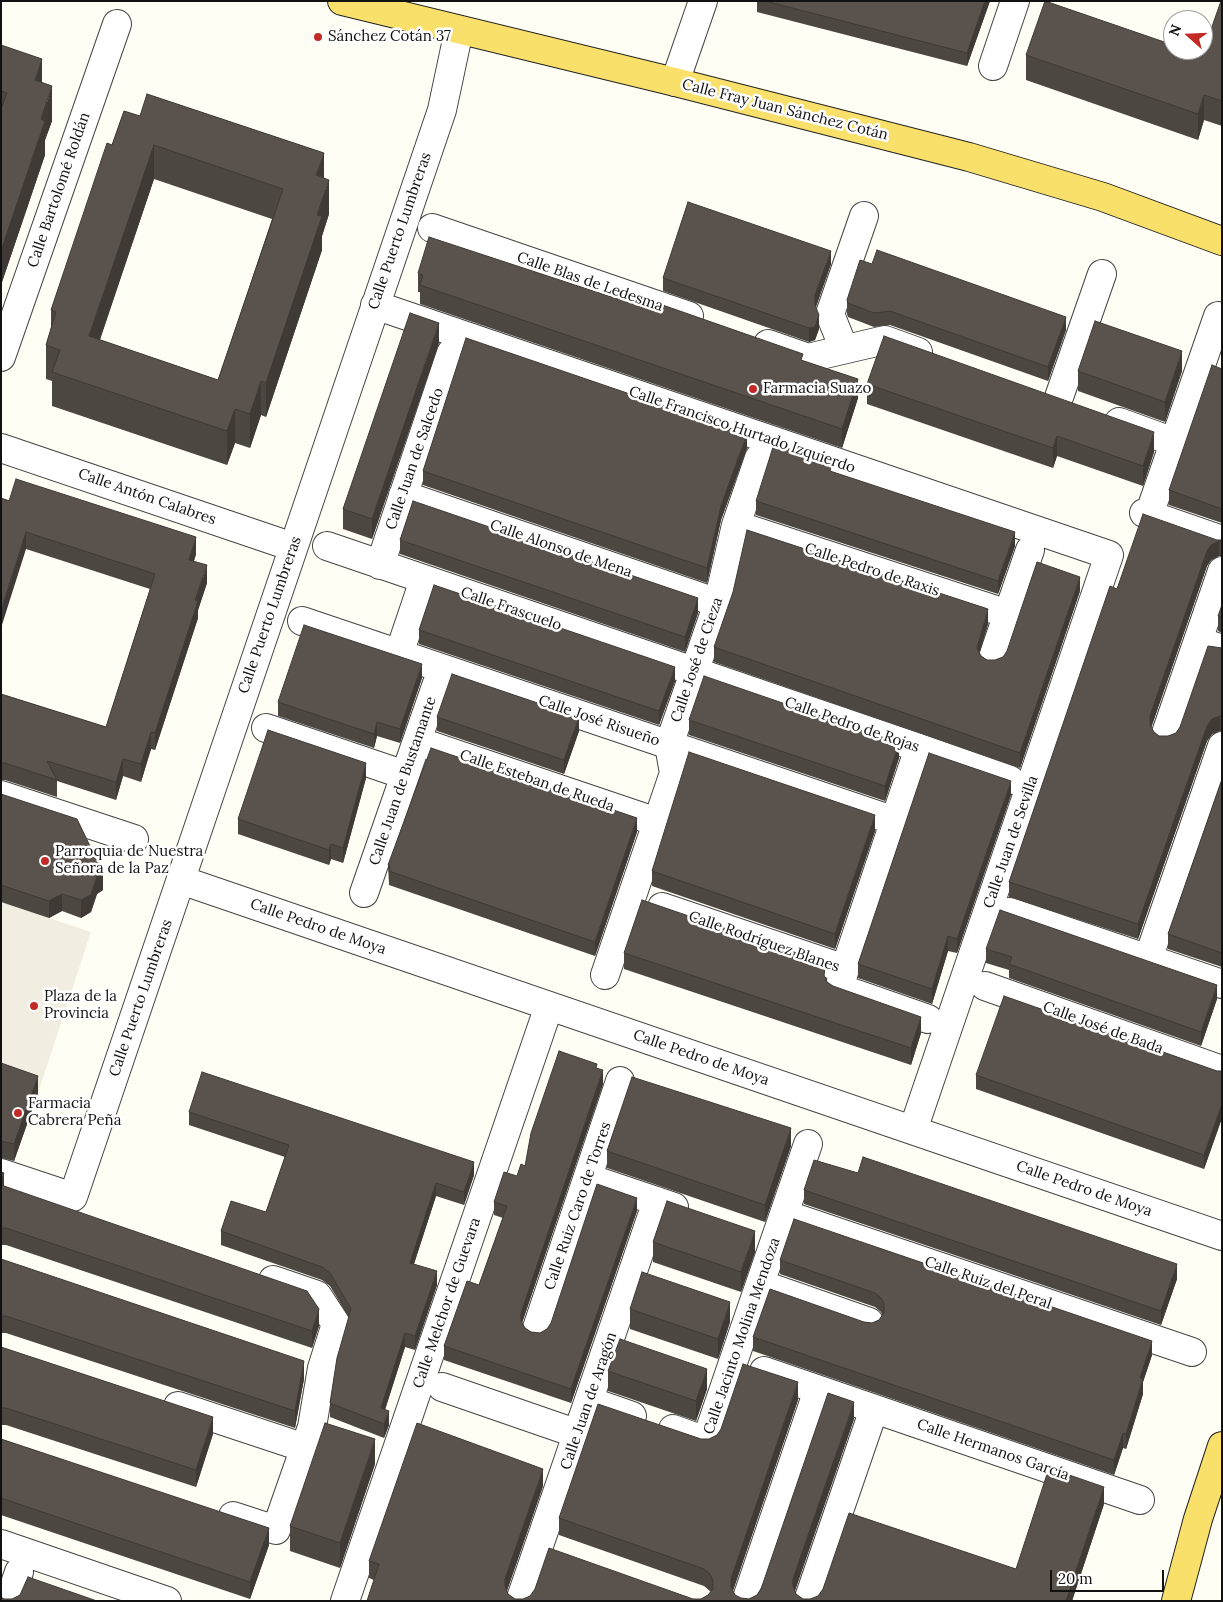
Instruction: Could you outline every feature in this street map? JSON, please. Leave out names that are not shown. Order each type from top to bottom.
[{"type":"main road","name":"Calle Fray Juan Sánchez Cotán","points":[[342,1],[675,82],[969,157],[1102,198],[1222,241]]},
{"type":"main road","points":[[1176,1601],[1198,1519],[1222,1446]]},
{"type":"street","points":[[675,82],[703,1]]},
{"type":"street","points":[[993,66],[1015,1]]},
{"type":"street","name":"Calle Bartolomé Roldán","points":[[1,357],[117,24]]},
{"type":"street","name":"Calle Puerto Lumbreras","points":[[1,1173],[73,1197],[442,110],[459,30]]},
{"type":"street","points":[[844,349],[830,314],[864,216]]},
{"type":"street","name":"Calle Blas de Ledesma","points":[[432,228],[709,323]]},
{"type":"street","points":[[1058,400],[1102,274]]},
{"type":"street","name":"Calle Francisco Hurtado Izquierdo","points":[[375,305],[1109,555]]},
{"type":"street","points":[[1218,316],[1147,514],[1222,540]]},
{"type":"street","points":[[745,336],[808,358],[884,340],[939,359]]},
{"type":"street","name":"Calle Juan de Salcedo","points":[[380,565],[451,353]]},
{"type":"street","points":[[1030,391],[1174,442]]},
{"type":"street","name":"Calle Antón Calabres","points":[[1,448],[293,547]]},
{"type":"street","name":"Calle José de Cieza","points":[[605,975],[674,772],[669,745],[718,602],[736,525],[759,458]]},
{"type":"street","name":"Calle Alonso de Mena","points":[[403,496],[718,602]]},
{"type":"street","name":"Calle Pedro de Raxis","points":[[736,525],[1008,614]]},
{"type":"street","name":"Calle Frascuelo","points":[[327,546],[694,672]]},
{"type":"street","points":[[992,660],[1030,550]]},
{"type":"street","name":"Calle Juan de Sevilla","points":[[913,1130],[1109,555]]},
{"type":"street","points":[[1165,736],[1210,644],[1222,571]]},
{"type":"street","points":[[399,654],[424,580]]},
{"type":"street","name":"Calle José Risueño","points":[[302,621],[895,821]]},
{"type":"street","name":"Calle Juan de Bustamante","points":[[364,893],[442,669]]},
{"type":"street","name":"Calle Pedro de Rojas","points":[[694,672],[1010,780]]},
{"type":"street","points":[[266,728],[405,775]]},
{"type":"street","name":"Calle Esteban de Rueda","points":[[417,741],[657,822]]},
{"type":"street","points":[[1148,959],[1222,746]]},
{"type":"street","points":[[845,969],[919,748]]},
{"type":"street","points":[[1,795],[134,839]]},
{"type":"street","name":"Calle Pedro de Moya","points":[[181,880],[1222,1236]]},
{"type":"street","name":"Calle Rodríguez Blanes","points":[[632,896],[845,969],[839,988],[928,1019]]},
{"type":"street","points":[[1010,912],[1222,984]]},
{"type":"street","name":"Calle José de Bada","points":[[985,986],[1222,1070]]},
{"type":"street","name":"Calle Melchor de Guevara","points":[[344,1601],[549,1006]]},
{"type":"street","name":"Calle Ruiz Caro de Torres","points":[[536,1331],[620,1081]]},
{"type":"street","name":"Calle Jacinto Molina Mendoza","points":[[589,1401],[706,1441],[808,1144]]},
{"type":"street","points":[[588,1178],[693,1214]]},
{"type":"street","name":"Calle Juan de Aragón","points":[[520,1601],[657,1201]]},
{"type":"street","name":"Calle Ruiz del Peral","points":[[784,1214],[1192,1352]]},
{"type":"street","points":[[747,1233],[775,1242]]},
{"type":"street","points":[[633,1272],[660,1281]]},
{"type":"street","points":[[210,1508],[276,1530],[308,1438],[322,1368],[336,1324],[317,1295],[252,1273]]},
{"type":"street","points":[[760,1284],[869,1322]]},
{"type":"street","points":[[724,1302],[751,1312]]},
{"type":"street","points":[[610,1339],[637,1348]]},
{"type":"street","points":[[294,1359],[322,1368]]},
{"type":"street","name":"Calle Hermanos García","points":[[700,1370],[731,1370],[818,1390],[1140,1500]]},
{"type":"street","points":[[442,1387],[578,1434]]},
{"type":"street","points":[[746,1601],[818,1390]]},
{"type":"street","points":[[153,1398],[308,1438],[338,1436]]},
{"type":"street","points":[[808,1601],[874,1409]]},
{"type":"street","points":[[536,1467],[563,1476]]},
{"type":"street","points":[[1,1544],[166,1601]]},
{"type":"street","points":[[539,1546],[567,1555]]},
{"type":"street","points":[[8,1601],[19,1572]]},
{"type":"shaded area","name":"Plaza de la Provincia","points":[[1,902],[91,932],[38,1093],[1,1081]]},
{"type":"building","points":[[765,1],[985,1],[967,53]]},
{"type":"building","points":[[1045,1],[1163,42],[1163,60],[1213,60],[1213,24],[1222,1],[1222,101],[1204,95],[1198,114],[1026,55]]},
{"type":"building","points":[[1,45],[42,59],[35,80],[52,86],[41,119],[45,121],[1,251],[1,109],[7,93],[1,91]]},
{"type":"building","points":[[147,94],[324,153],[316,175],[329,180],[317,215],[322,216],[266,383],[261,381],[250,414],[235,409],[227,431],[52,372],[60,350],[46,345],[56,312],[51,310],[107,143],[112,145],[124,111],[140,116]],"holes":[[[154,145],[283,189],[218,380],[89,336]]]},
{"type":"building","points":[[688,202],[831,251],[815,295],[815,305],[819,315],[815,327],[809,328],[663,278]]},
{"type":"building","points":[[429,237],[651,310],[654,302],[803,354],[801,360],[858,379],[842,429],[420,285],[423,275],[418,273]]},
{"type":"building","points":[[877,250],[1066,317],[1048,367],[890,311],[874,313],[848,303],[847,300],[860,260],[872,264]]},
{"type":"building","points":[[410,313],[439,323],[372,519],[343,509]]},
{"type":"building","points":[[1095,321],[1182,351],[1165,402],[1078,371]]},
{"type":"building","points":[[884,336],[1154,432],[1143,466],[1057,436],[1053,448],[867,384]]},
{"type":"building","points":[[466,338],[747,434],[721,506],[707,568],[423,471]]},
{"type":"building","points":[[1212,365],[1222,369],[1222,509],[1169,490]]},
{"type":"building","points":[[774,444],[832,463],[830,471],[1015,532],[998,581],[756,501]]},
{"type":"building","points":[[16,479],[196,537],[189,560],[207,565],[195,600],[198,601],[155,733],[151,732],[141,764],[123,759],[116,782],[47,761],[57,780],[1,763],[1,694],[106,727],[155,574],[26,532],[1,610],[1,498],[9,501]]},
{"type":"building","points":[[413,501],[698,598],[685,637],[400,540]]},
{"type":"building","points":[[1143,514],[1217,540],[1222,540],[1211,545],[1207,551],[1150,716],[1150,725],[1159,736],[1168,736],[1176,733],[1180,727],[1208,646],[1222,648],[1222,716],[1212,719],[1207,726],[1138,924],[1009,882],[1110,586],[1117,589]]},
{"type":"building","points":[[747,530],[988,609],[977,648],[981,656],[987,660],[1003,657],[1007,651],[1037,562],[1080,577],[1020,753],[714,647],[733,592]]},
{"type":"building","points":[[434,585],[675,667],[659,711],[419,630]]},
{"type":"building","points":[[1222,605],[1222,618],[1218,616]]},
{"type":"building","points":[[304,625],[422,664],[400,729],[377,722],[374,734],[278,702]]},
{"type":"building","points":[[452,674],[579,717],[564,760],[437,717]]},
{"type":"building","points":[[704,676],[899,743],[885,786],[689,720]]},
{"type":"building","points":[[268,730],[366,763],[343,848],[331,844],[329,850],[238,819]]},
{"type":"building","points":[[431,748],[637,818],[595,942],[389,871],[390,866],[388,865]]},
{"type":"building","points":[[689,752],[875,815],[835,934],[652,871]]},
{"type":"building","points":[[929,753],[1011,781],[957,939],[948,936],[932,989],[858,964]]},
{"type":"building","points":[[1222,779],[1222,953],[1168,934]]},
{"type":"building","name":"Parroquia de Nuestra Señora de la Paz","points":[[1,794],[77,819],[103,873],[97,876],[91,895],[81,900],[62,894],[49,901],[1,885]]},
{"type":"building","points":[[642,900],[826,963],[824,975],[827,982],[833,986],[921,1017],[911,1048],[624,953]]},
{"type":"building","points":[[1000,910],[1217,985],[1201,1032],[1009,964],[1012,957],[986,949]]},
{"type":"building","points":[[1004,996],[1217,1071],[1222,1071],[1222,1104],[1204,1155],[976,1075]]},
{"type":"building","points":[[559,1051],[597,1064],[596,1068],[603,1070],[521,1313],[521,1321],[525,1328],[531,1332],[540,1333],[547,1329],[551,1323],[597,1184],[637,1198],[571,1389],[444,1346],[467,1281],[479,1285],[507,1206],[494,1202],[504,1172],[517,1176],[521,1164],[525,1166],[531,1133]]},
{"type":"building","points":[[1,1063],[38,1076],[14,1144],[1,1141]]},
{"type":"building","points":[[202,1072],[474,1162],[464,1192],[436,1183],[410,1263],[437,1271],[415,1336],[405,1333],[381,1408],[389,1411],[384,1424],[330,1403],[337,1358],[351,1309],[330,1273],[322,1267],[221,1231],[231,1201],[266,1212],[289,1145],[189,1112]]},
{"type":"building","points":[[632,1077],[791,1128],[765,1205],[607,1151]]},
{"type":"building","points":[[863,1157],[1177,1264],[1161,1311],[804,1190],[814,1160],[858,1173]]},
{"type":"building","points":[[1,1185],[307,1291],[319,1309],[312,1331],[6,1228],[1,1228]]},
{"type":"building","points":[[667,1201],[755,1231],[741,1272],[653,1242]]},
{"type":"building","points":[[794,1219],[1152,1341],[1140,1378],[1143,1379],[1126,1434],[1123,1433],[1114,1460],[753,1337],[770,1289],[864,1322],[872,1323],[879,1320],[884,1313],[884,1304],[875,1293],[780,1260]]},
{"type":"building","points":[[1,1259],[304,1361],[295,1411],[6,1316],[1,1316]]},
{"type":"building","points":[[642,1272],[730,1302],[718,1339],[630,1309]]},
{"type":"building","points":[[620,1339],[707,1369],[696,1401],[608,1371]]},
{"type":"building","points":[[1,1347],[213,1417],[196,1470],[6,1408],[1,1408]]},
{"type":"building","points":[[743,1364],[798,1382],[731,1579],[731,1587],[735,1595],[749,1599],[757,1595],[761,1589],[828,1393],[854,1402],[793,1579],[796,1594],[803,1599],[810,1599],[818,1596],[823,1589],[849,1513],[1016,1569],[1049,1468],[1104,1487],[1066,1601],[367,1601],[379,1564],[369,1561],[417,1423],[543,1469],[505,1579],[508,1594],[515,1599],[523,1599],[530,1596],[535,1589],[549,1548],[693,1599],[701,1599],[708,1595],[713,1589],[713,1581],[710,1574],[704,1569],[559,1518],[598,1404],[701,1439],[709,1439],[717,1435],[721,1429]]},
{"type":"building","points":[[325,1423],[375,1439],[340,1543],[290,1526]]},
{"type":"building","points":[[1,1439],[269,1528],[250,1582],[1,1498]]},
{"type":"building","points":[[28,1577],[97,1601],[1,1601],[1,1597],[12,1599],[20,1595]]},
{"type":"place","name":"Sánchez Cotán 37","points":[[318,37]]},
{"type":"place","name":"Farmacia Suazo","points":[[753,389]]},
{"type":"place","name":"Parroquia de Nuestra Señora de la Paz","points":[[45,861]]},
{"type":"place","name":"Plaza de la Provincia","points":[[34,1006]]},
{"type":"place","name":"Farmacia Cabrera Peña","points":[[18,1113]]}]
